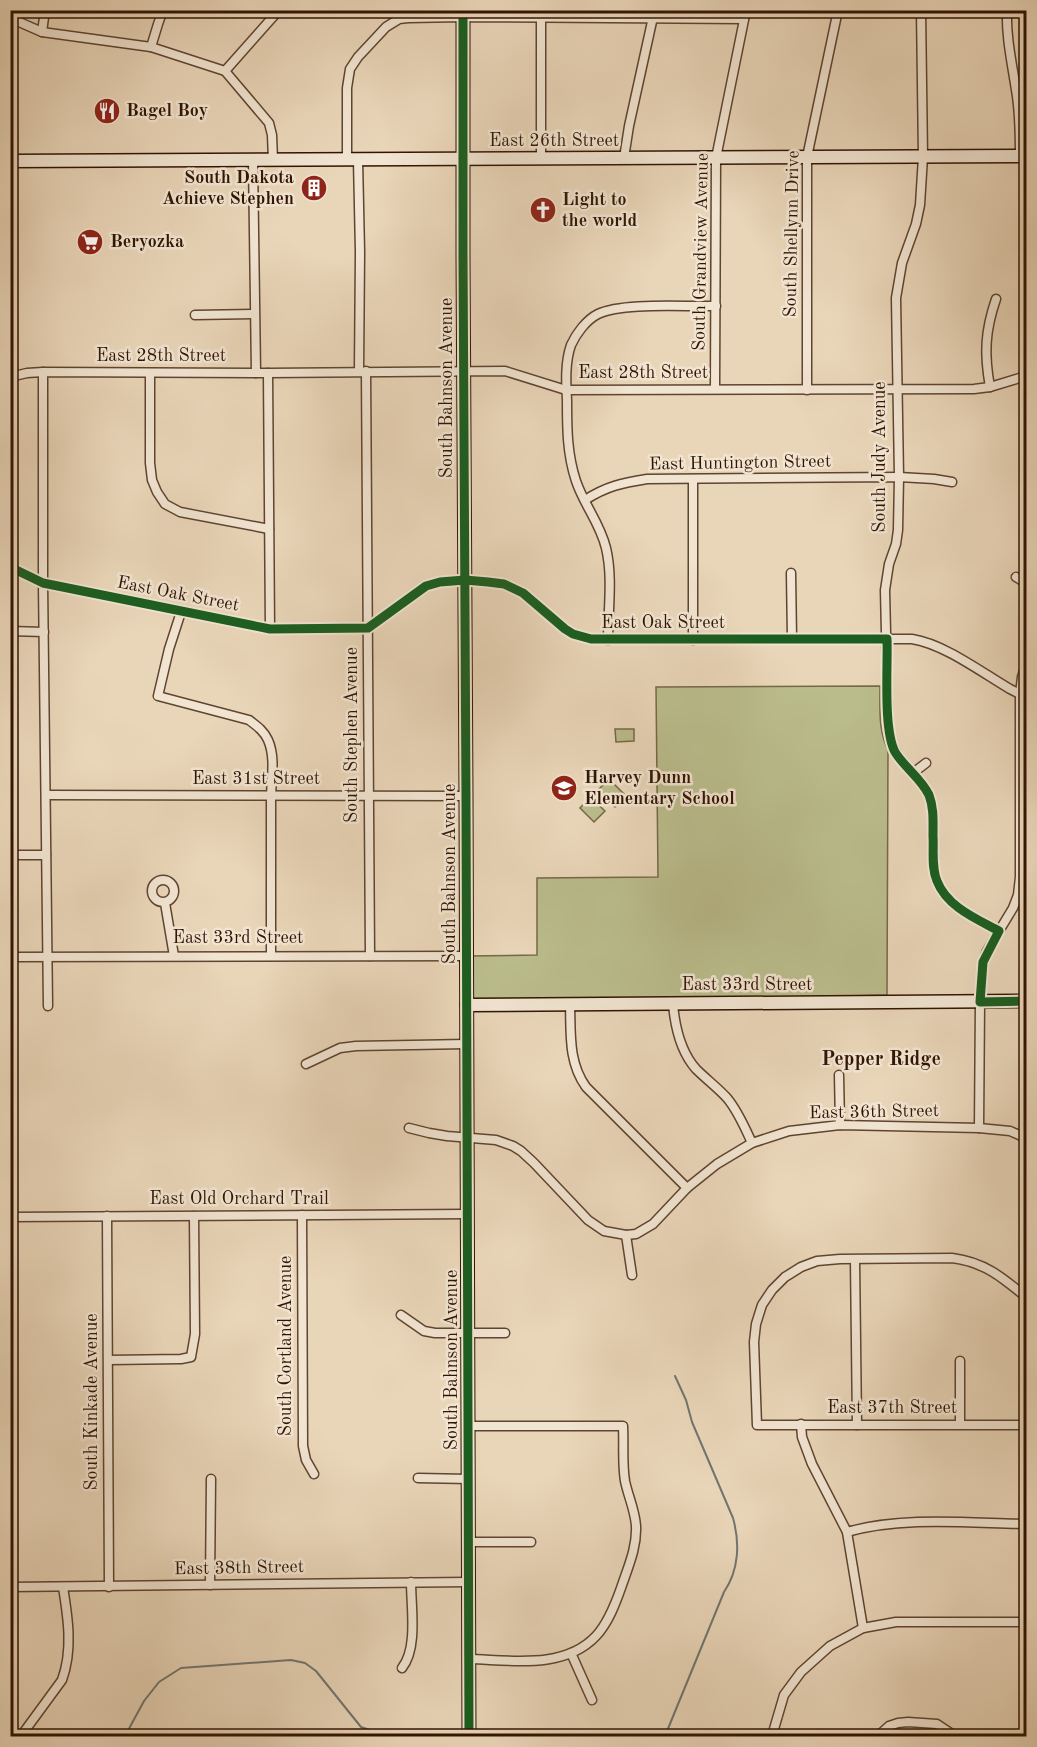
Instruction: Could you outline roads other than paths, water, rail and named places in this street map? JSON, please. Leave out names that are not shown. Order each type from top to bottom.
[{"type":"street","points":[[42,32],[45,10]]},
{"type":"street","points":[[151,47],[164,10]]},
{"type":"street","points":[[225,71],[279,10]]},
{"type":"street","name":"South Shellynn Drive","points":[[807,390],[807,158],[838,10]]},
{"type":"street","name":"South Judy Avenue","points":[[921,10],[923,157],[920,205],[916,224],[902,263],[897,298],[898,530],[885,590],[888,719],[890,738],[896,753],[928,794],[933,810],[934,868],[937,881],[946,898],[999,931]]},
{"type":"street","points":[[1007,10],[1010,58],[1023,156]]},
{"type":"street","name":"South Stephen Avenue","points":[[370,956],[368,628],[363,371],[360,252],[347,82],[350,69],[386,27],[399,19],[463,14],[654,17],[745,15]]},
{"type":"street","name":"South Bahnson Avenue","points":[[463,14],[469,1737]]},
{"type":"street","points":[[541,14],[541,159]]},
{"type":"street","name":"South Grandview Avenue","points":[[715,390],[716,158],[745,15]]},
{"type":"street","points":[[624,158],[654,17]]},
{"type":"street","points":[[10,18],[42,32],[151,47],[225,71],[269,123],[273,160]]},
{"type":"street","name":"East 26th Street","points":[[11,161],[1023,156]]},
{"type":"street","points":[[253,160],[256,373]]},
{"type":"street","points":[[11,161],[12,285]]},
{"type":"street","points":[[990,387],[986,364],[986,339],[996,299]]},
{"type":"street","points":[[608,640],[609,571],[606,550],[597,521],[577,484],[568,446],[566,390],[571,345],[582,328],[598,315],[626,307],[716,306]]},
{"type":"street","points":[[195,315],[254,314]]},
{"type":"street","name":"East 28th Street","points":[[10,377],[43,372],[505,371],[566,390],[897,390],[974,389],[990,387],[1026,376]]},
{"type":"street","points":[[43,372],[48,1006]]},
{"type":"street","points":[[150,373],[150,463],[152,480],[165,504],[180,512],[269,529]]},
{"type":"street","points":[[268,373],[270,629]]},
{"type":"street","name":"East Huntington Street","points":[[585,500],[602,489],[647,479],[899,477],[952,482]]},
{"type":"street","points":[[693,479],[693,640]]},
{"type":"street","name":"East Oak Street","points":[[10,567],[43,583],[270,629],[368,628],[426,585],[465,580],[488,582],[523,593],[557,624],[573,634],[591,639],[912,639],[931,644],[1023,694]]},
{"type":"street","points":[[791,573],[792,639]]},
{"type":"street","points":[[1016,577],[1026,583]]},
{"type":"street","points":[[181,612],[169,649],[158,696],[249,720],[261,729],[268,739],[271,750],[273,759],[271,956]]},
{"type":"street","points":[[10,631],[44,632]]},
{"type":"street","points":[[979,1128],[980,1002],[983,962],[987,951],[1013,908],[1018,895],[1020,877],[1022,677],[1026,665]]},
{"type":"street","points":[[913,773],[926,763]]},
{"type":"street","name":"East 31st Street","points":[[46,795],[466,796]]},
{"type":"street","points":[[10,855],[46,855]]},
{"type":"street","points":[[165,903],[174,956]]},
{"type":"street","name":"East 33rd Street","points":[[10,957],[467,956]]},
{"type":"street","name":"East 33rd Street","points":[[467,1005],[1026,1001]]},
{"type":"street","points":[[570,1004],[572,1057],[580,1079],[687,1188]]},
{"type":"street","points":[[673,1004],[676,1030],[686,1054],[695,1067],[734,1107],[752,1143]]},
{"type":"street","points":[[306,1064],[340,1048],[356,1046],[467,1044]]},
{"type":"street","points":[[839,1075],[840,1125]]},
{"type":"street","name":"East 36th Street","points":[[626,1235],[636,1234],[654,1224],[687,1188],[717,1164],[752,1143],[789,1131],[840,1125],[979,1128],[1010,1131],[1026,1138]]},
{"type":"street","points":[[409,1128],[429,1133],[503,1141],[522,1150],[588,1220],[604,1231],[626,1235],[632,1275]]},
{"type":"street","name":"East Old Orchard Trail","points":[[10,1217],[468,1214]]},
{"type":"street","name":"South Cortland Avenue","points":[[302,1215],[303,1446],[306,1460],[314,1474]]},
{"type":"street","name":"South Kinkade Avenue","points":[[107,1216],[109,1587]]},
{"type":"street","points":[[109,1360],[191,1357],[195,1334],[194,1216]]},
{"type":"street","points":[[857,1425],[855,1260],[962,1259],[974,1262],[1000,1275],[1026,1297]]},
{"type":"street","name":"East 37th Street","points":[[855,1260],[817,1261],[801,1267],[785,1277],[762,1305],[756,1324],[754,1342],[757,1425],[1026,1425]]},
{"type":"street","points":[[401,1315],[424,1330],[446,1334],[505,1333]]},
{"type":"street","points":[[960,1361],[960,1424]]},
{"type":"street","points":[[801,1424],[802,1437],[812,1464],[848,1532],[863,1628]]},
{"type":"street","points":[[469,1426],[623,1426],[625,1482],[636,1525],[633,1556],[613,1610],[595,1637],[571,1653],[551,1659],[469,1659]]},
{"type":"street","points":[[418,1478],[469,1479]]},
{"type":"street","points":[[210,1585],[211,1479]]},
{"type":"street","points":[[848,1532],[893,1523],[1026,1524]]},
{"type":"street","points":[[469,1542],[531,1542]]},
{"type":"street","points":[[402,1668],[406,1663],[411,1646],[411,1582]]},
{"type":"street","name":"East 38th Street","points":[[10,1587],[468,1582]]},
{"type":"street","points":[[21,1737],[63,1680],[69,1625],[63,1587]]},
{"type":"street","points":[[774,1737],[774,1729],[784,1695],[801,1672],[831,1646],[863,1628],[896,1622],[1026,1622]]},
{"type":"street","points":[[571,1653],[592,1700]]},
{"type":"street","points":[[878,1737],[889,1726],[908,1722],[937,1724],[955,1737]]},
{"type":"waterway","points":[[665,1736],[733,1575],[737,1556],[737,1537],[733,1518],[675,1376]]},
{"type":"waterway","points":[[125,1736],[144,1701],[159,1682],[181,1668],[291,1660],[305,1663],[316,1671],[361,1727],[387,1736]]},
{"type":"place","name":"Bagel Boy","points":[[107,111]]},
{"type":"place","name":"South Dakota Achieve Stephen","points":[[314,188]]},
{"type":"place","name":"Light to the world","points":[[543,210]]},
{"type":"place","name":"Beryozka","points":[[90,242]]},
{"type":"place","name":"Harvey Dunn Elementary School","points":[[564,788]]},
{"type":"district","name":"Pepper Ridge","points":[[881,1060]]}]
